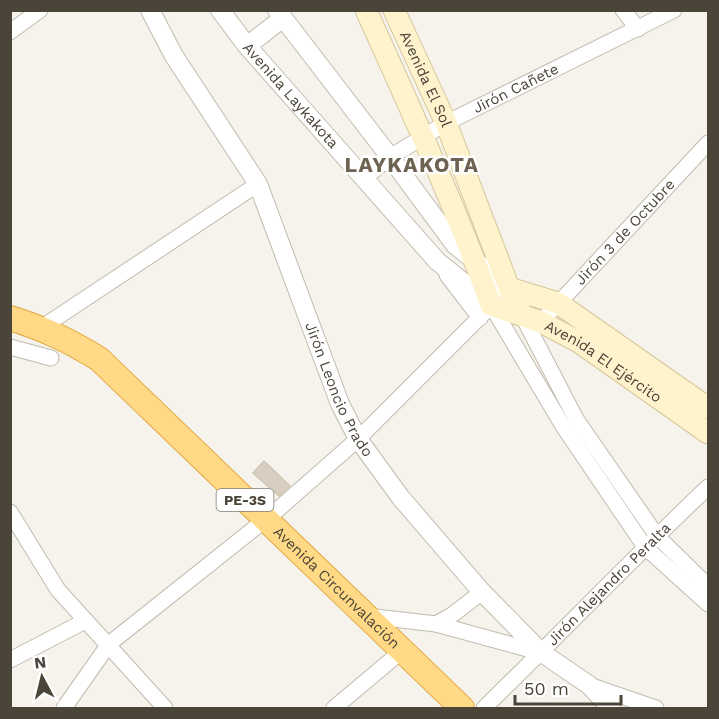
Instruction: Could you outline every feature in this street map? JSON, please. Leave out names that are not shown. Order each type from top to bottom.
[{"type":"highway","name":"Avenida Circunvalación","points":[[10,318],[68,339],[99,359],[462,708]]},
{"type":"main road","name":"Avenida El Sol","points":[[366,10],[424,137],[476,262],[485,312]]},
{"type":"main road","name":"Avenida El Sol","points":[[394,10],[446,123],[509,288],[532,319]]},
{"type":"main road","name":"Avenida El Ejército","points":[[509,288],[558,303],[708,408]]},
{"type":"main road","name":"Avenida El Ejército","points":[[485,312],[532,319],[579,342],[708,433]]},
{"type":"street","points":[[10,32],[40,10]]},
{"type":"street","name":"Jirón Leoncio Prado","points":[[150,10],[174,56],[258,184],[340,404],[358,439],[401,498],[482,592],[542,653],[589,685],[611,708]]},
{"type":"street","name":"Avenida Laykakota","points":[[220,10],[247,46],[485,312]]},
{"type":"street","points":[[623,10],[638,29]]},
{"type":"street","name":"Jirón Cañete","points":[[364,178],[390,156],[446,123],[674,10]]},
{"type":"street","points":[[64,708],[109,644],[266,520],[358,439],[509,288],[454,245],[390,156],[280,14],[247,46]]},
{"type":"street","name":"Jirón 3 de Octubre","points":[[532,319],[558,303],[708,143]]},
{"type":"street","points":[[41,328],[258,184]]},
{"type":"street","points":[[485,312],[657,536],[708,586]]},
{"type":"street","points":[[532,319],[570,422],[645,547],[708,604]]},
{"type":"street","points":[[10,347],[51,358]]},
{"type":"street","name":"Jirón Alejandro Peralta","points":[[484,708],[708,487]]},
{"type":"street","points":[[10,512],[58,590],[165,708]]},
{"type":"street","points":[[436,624],[482,592]]},
{"type":"street","points":[[367,616],[436,624],[542,653]]},
{"type":"street","points":[[10,660],[85,621]]},
{"type":"street","points":[[334,708],[403,650]]},
{"type":"street","points":[[589,685],[656,708]]},
{"type":"building","points":[[264,461],[290,486],[279,496],[253,473]]},
{"type":"district","name":"LAYKAKOTA","points":[[412,165]]}]
